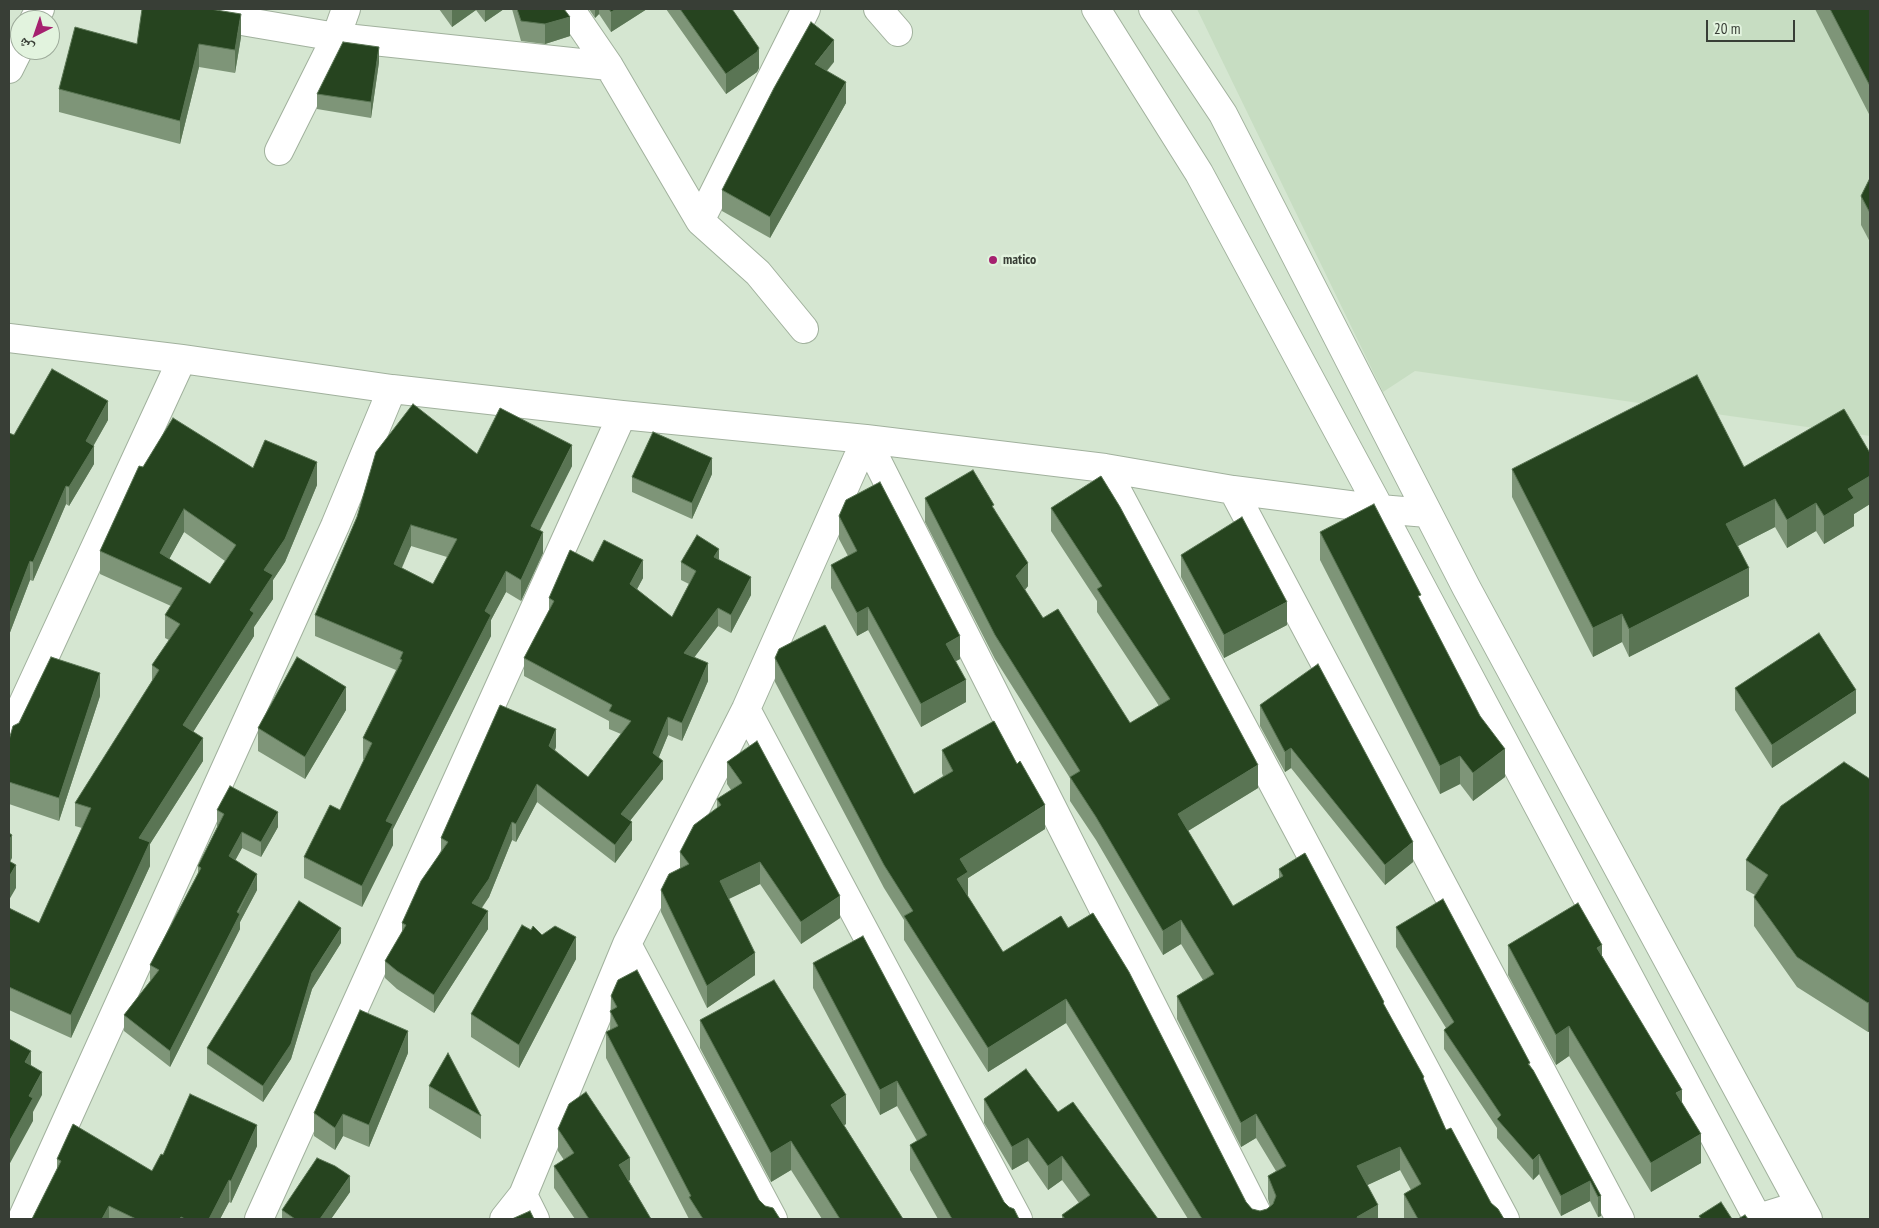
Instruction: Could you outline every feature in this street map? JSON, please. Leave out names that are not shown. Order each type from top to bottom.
[{"type":"street","points":[[171,9],[336,37],[609,66]]},
{"type":"street","points":[[289,9],[336,37]]},
{"type":"street","points":[[279,151],[336,37],[346,9]]},
{"type":"street","points":[[570,9],[609,66],[700,221],[758,273],[804,328]]},
{"type":"street","points":[[700,221],[806,9]]},
{"type":"street","points":[[878,9],[898,32]]},
{"type":"street","points":[[1096,9],[1199,173],[1380,509],[1757,1219],[1804,1212],[1427,513],[1224,114],[1154,9]]},
{"type":"street","points":[[9,338],[182,359],[392,390],[866,439],[1105,468],[1233,490],[1380,509],[1427,513]]},
{"type":"street","points":[[9,734],[182,359]]},
{"type":"street","points":[[22,1219],[335,526],[392,390]]},
{"type":"street","points":[[259,1219],[622,415]]},
{"type":"street","points":[[504,1219],[523,1195],[627,944],[746,710],[866,439]]},
{"type":"street","points":[[866,439],[1260,1219]]},
{"type":"street","points":[[1105,468],[1505,1219]]},
{"type":"street","points":[[1233,490],[1620,1219]]},
{"type":"street","points":[[746,710],[1018,1219]]},
{"type":"street","points":[[627,944],[773,1219]]},
{"type":"street","points":[[523,1195],[535,1219]]},
{"type":"shaded area","points":[[1197,9],[1870,9],[1870,436],[1415,371],[1383,392]]},
{"type":"building","points":[[142,9],[210,9],[241,14],[235,50],[199,44],[180,121],[59,89],[75,27],[137,44]]},
{"type":"building","points":[[517,9],[564,9],[570,17],[545,24],[521,21]]},
{"type":"building","points":[[680,9],[732,9],[759,48],[757,52],[726,74]]},
{"type":"building","points":[[1830,9],[1870,9],[1870,86]]},
{"type":"building","points":[[811,22],[834,40],[815,64],[846,82],[770,217],[722,190],[774,88]]},
{"type":"building","points":[[343,42],[379,47],[371,102],[317,94]]},
{"type":"building","points":[[1870,178],[1870,213],[1861,196]]},
{"type":"building","points":[[52,369],[108,401],[86,441],[94,446],[69,487],[66,486],[33,562],[30,561],[9,616],[9,433],[14,435]]},
{"type":"building","points":[[1697,375],[1744,467],[1844,409],[1870,453],[1870,476],[1848,489],[1854,498],[1824,516],[1816,503],[1787,520],[1775,499],[1726,524],[1749,568],[1629,629],[1622,614],[1593,628],[1512,469]]},
{"type":"building","points":[[413,404],[477,454],[500,408],[572,445],[531,526],[543,532],[521,580],[506,571],[485,611],[491,615],[386,821],[393,824],[362,886],[304,857],[330,805],[340,810],[372,743],[363,738],[402,660],[400,659],[403,652],[315,615],[357,517],[376,452]],"holes":[[[411,525],[457,539],[433,584],[394,564]]]},
{"type":"building","points":[[173,418],[253,468],[265,440],[317,462],[285,539],[264,570],[273,575],[250,610],[254,613],[183,725],[203,738],[139,838],[150,842],[71,1015],[9,987],[9,908],[39,923],[91,808],[75,803],[159,670],[152,665],[180,624],[165,615],[182,588],[100,551],[139,466],[143,467]],"holes":[[[184,509],[236,545],[210,584],[160,553]]]},
{"type":"building","points":[[653,432],[712,458],[692,503],[632,477]]},
{"type":"building","points":[[973,470],[994,505],[992,506],[1028,563],[1016,576],[1043,618],[1058,609],[1130,723],[1170,699],[1097,589],[1102,586],[1051,508],[1101,476],[1120,507],[1258,765],[1178,814],[1233,906],[1283,876],[1279,869],[1305,853],[1424,1077],[1446,1130],[1451,1128],[1491,1203],[1498,1209],[1504,1219],[1418,1219],[1404,1194],[1421,1184],[1400,1147],[1357,1166],[1378,1205],[1357,1217],[1358,1219],[1202,1219],[1066,999],[988,1048],[904,916],[913,911],[884,865],[775,658],[779,649],[825,625],[914,794],[953,771],[942,750],[994,721],[1017,764],[1020,761],[1045,805],[960,859],[968,872],[957,879],[1003,952],[1061,916],[1068,928],[1093,913],[1129,972],[1246,1202],[1252,1209],[1260,1211],[1267,1209],[1273,1204],[1276,1196],[1268,1176],[1286,1166],[1256,1114],[1241,1123],[1177,996],[1214,974],[1181,920],[1163,931],[1096,817],[1070,777],[1080,771],[995,635],[925,498]]},
{"type":"building","points":[[880,482],[960,636],[946,644],[966,680],[921,704],[868,607],[857,613],[831,565],[857,551],[839,516],[846,500]]},
{"type":"building","points":[[1374,504],[1421,595],[1418,596],[1480,716],[1505,749],[1473,773],[1460,756],[1440,766],[1320,532]]},
{"type":"building","points":[[1242,517],[1287,602],[1224,635],[1181,555]]},
{"type":"building","points":[[697,535],[719,549],[714,557],[751,577],[731,615],[718,608],[684,653],[708,663],[682,723],[668,717],[653,753],[663,761],[621,814],[632,822],[615,845],[537,784],[516,824],[512,822],[489,879],[472,903],[488,911],[434,995],[385,961],[406,925],[402,923],[421,881],[448,842],[441,838],[500,705],[556,729],[549,746],[588,777],[631,721],[609,711],[612,705],[524,658],[554,601],[549,598],[570,550],[593,562],[604,540],[643,560],[630,584],[672,617],[696,571],[681,562]]},
{"type":"building","points":[[1819,633],[1856,690],[1772,745],[1735,688]]},
{"type":"building","points":[[51,657],[100,673],[59,798],[9,782],[9,740],[13,726],[19,723]]},
{"type":"building","points":[[297,657],[346,687],[305,757],[258,728]]},
{"type":"building","points":[[1318,664],[1413,842],[1385,865],[1291,748],[1285,752],[1260,705]]},
{"type":"building","points":[[757,741],[840,896],[801,922],[760,862],[720,881],[755,953],[707,986],[661,890],[669,874],[689,864],[680,852],[694,825],[721,805],[717,799],[742,783],[727,762]]},
{"type":"building","points":[[1844,762],[1870,779],[1870,1002],[1868,1003],[1797,957],[1754,897],[1768,875],[1746,860],[1781,806]]},
{"type":"building","points":[[230,786],[278,812],[261,842],[242,832],[229,856],[257,874],[237,912],[240,914],[170,1051],[124,1015],[159,970],[150,965],[201,868],[198,866],[224,814],[217,810]]},
{"type":"building","points":[[9,861],[16,865],[9,877]]},
{"type":"building","points":[[1443,899],[1530,1063],[1528,1064],[1601,1196],[1598,1197],[1590,1181],[1561,1196],[1539,1154],[1533,1160],[1497,1119],[1501,1115],[1444,1030],[1454,1022],[1396,927]]},
{"type":"building","points":[[299,901],[341,928],[312,973],[291,1044],[263,1086],[207,1048]]},
{"type":"building","points":[[1578,903],[1602,945],[1597,948],[1682,1090],[1676,1093],[1701,1134],[1651,1163],[1569,1026],[1556,1035],[1508,945]]},
{"type":"building","points":[[522,925],[531,930],[533,926],[542,935],[555,926],[576,937],[519,1045],[471,1014]]},
{"type":"building","points":[[863,936],[1004,1202],[1014,1209],[1019,1219],[952,1219],[910,1145],[927,1135],[897,1081],[880,1090],[813,963]]},
{"type":"building","points":[[637,970],[759,1200],[765,1206],[773,1208],[780,1219],[703,1219],[689,1197],[691,1196],[606,1032],[618,1026],[610,1011],[617,1007],[611,996],[618,980]]},
{"type":"building","points":[[774,980],[846,1095],[831,1105],[903,1219],[840,1219],[791,1141],[771,1153],[700,1020]]},
{"type":"building","points":[[360,1010],[408,1031],[369,1125],[343,1114],[335,1128],[314,1113]]},
{"type":"building","points":[[9,1039],[31,1051],[25,1062],[42,1072],[29,1096],[33,1098],[9,1142]]},
{"type":"building","points":[[448,1053],[481,1116],[429,1086]]},
{"type":"building","points":[[1026,1069],[1058,1112],[1073,1102],[1158,1219],[1065,1219],[1062,1215],[1090,1195],[1062,1156],[1048,1166],[1028,1138],[1012,1147],[984,1099]]},
{"type":"building","points":[[586,1092],[630,1158],[619,1165],[651,1219],[589,1219],[554,1166],[574,1153],[558,1129],[569,1104]]},
{"type":"building","points":[[190,1094],[257,1125],[231,1181],[229,1180],[209,1219],[185,1219],[181,1217],[180,1219],[136,1219],[109,1206],[102,1219],[32,1219],[61,1161],[57,1159],[73,1124],[152,1171],[161,1154],[163,1155]]},
{"type":"building","points":[[317,1158],[335,1166],[350,1176],[320,1219],[295,1219],[282,1210]]},
{"type":"building","points":[[1721,1202],[1732,1219],[1701,1219],[1699,1216]]},
{"type":"building","points":[[530,1211],[534,1219],[512,1219]]},
{"type":"building","points":[[1745,1215],[1748,1219],[1738,1219]]},
{"type":"place","name":"matico","points":[[993,260]]}]
